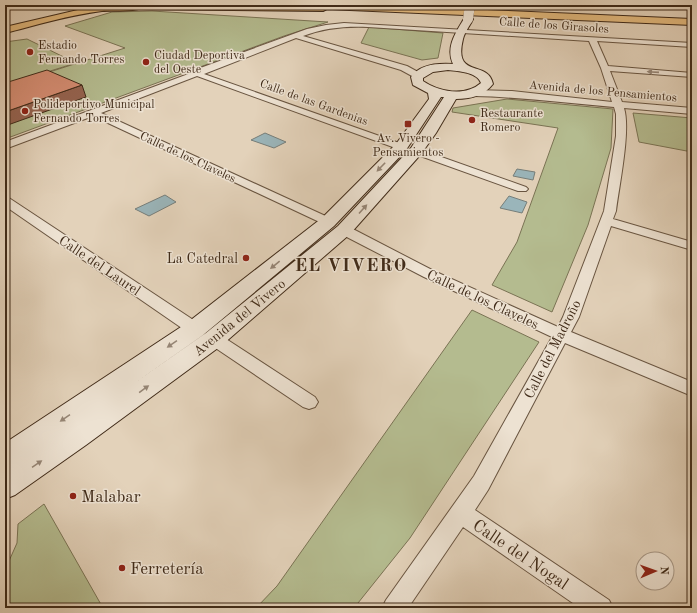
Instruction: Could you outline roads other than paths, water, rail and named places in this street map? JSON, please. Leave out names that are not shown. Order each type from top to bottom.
[{"type":"main road","points":[[308,5],[692,22]]},
{"type":"main road","points":[[410,5],[692,17]]},
{"type":"main road","points":[[465,94],[433,92],[423,88],[417,82],[417,77],[420,73],[427,70],[452,63],[455,58],[461,30],[468,19],[470,5]]},
{"type":"main road","points":[[5,29],[77,10],[80,6],[100,9]]},
{"type":"main road","points":[[5,29],[79,12],[140,6],[364,8]]},
{"type":"main road","points":[[455,58],[457,64],[463,69]]},
{"type":"main road","points":[[442,67],[463,69],[481,75],[486,79],[487,84]]},
{"type":"main road","name":"Avenida del Vivero","points":[[5,486],[77,437],[214,339],[336,226],[408,149],[429,133],[452,96],[483,89],[487,84]]},
{"type":"main road","name":"Avenida del Vivero","points":[[408,149],[435,99],[433,92]]},
{"type":"main road","name":"Avenida del Vivero","points":[[5,458],[195,329],[336,226]]},
{"type":"street","name":"Calle de los Girasoles","points":[[5,146],[195,73],[319,28],[350,24],[692,45]]},
{"type":"street","points":[[296,36],[404,68],[427,70]]},
{"type":"street","name":"Calle del Madroño","points":[[394,608],[481,483],[571,317],[607,221],[610,211],[621,136],[621,114],[605,68],[592,39]]},
{"type":"street","points":[[404,68],[415,74],[417,77]]},
{"type":"street","points":[[605,68],[692,74]]},
{"type":"street","name":"Calle de las Gardenias","points":[[195,73],[522,189]]},
{"type":"street","name":"Avenida de los Pensamientos","points":[[487,84],[512,94]]},
{"type":"street","name":"Avenida de los Pensamientos","points":[[465,94],[512,94],[558,100],[692,111]]},
{"type":"street","name":"Calle de los Claveles","points":[[92,112],[336,226],[444,282],[591,348],[692,389]]},
{"type":"street","name":"Calle del Laurel","points":[[5,201],[195,329]]},
{"type":"street","points":[[607,221],[692,246]]},
{"type":"street","points":[[214,339],[309,402]]},
{"type":"street","name":"Calle del Nogal","points":[[461,513],[601,608]]},
{"type":"water","points":[[265,133],[286,142],[274,148],[251,140]]},
{"type":"water","points":[[517,169],[535,172],[533,180],[513,176]]},
{"type":"water","points":[[165,195],[176,202],[149,216],[135,209]]},
{"type":"water","points":[[509,196],[527,202],[522,213],[500,208]]},
{"type":"place","name":"Estadio Fernando Torres","points":[[30,52]]},
{"type":"place","name":"Ciudad Deportiva del Oeste","points":[[146,62]]},
{"type":"place","name":"Polideportivo Municipal Fernando Torres","points":[[25,111]]},
{"type":"place","name":"Restaurante Romero","points":[[472,120]]},
{"type":"place","name":"Av. Vivero - Pensamientos","points":[[408,124]]},
{"type":"place","name":"La Catedral","points":[[246,258]]},
{"type":"place","name":"Malabar","points":[[73,496]]},
{"type":"place","name":"Ferretería","points":[[122,568]]},
{"type":"district","name":"EL VIVERO","points":[[351,265]]}]
